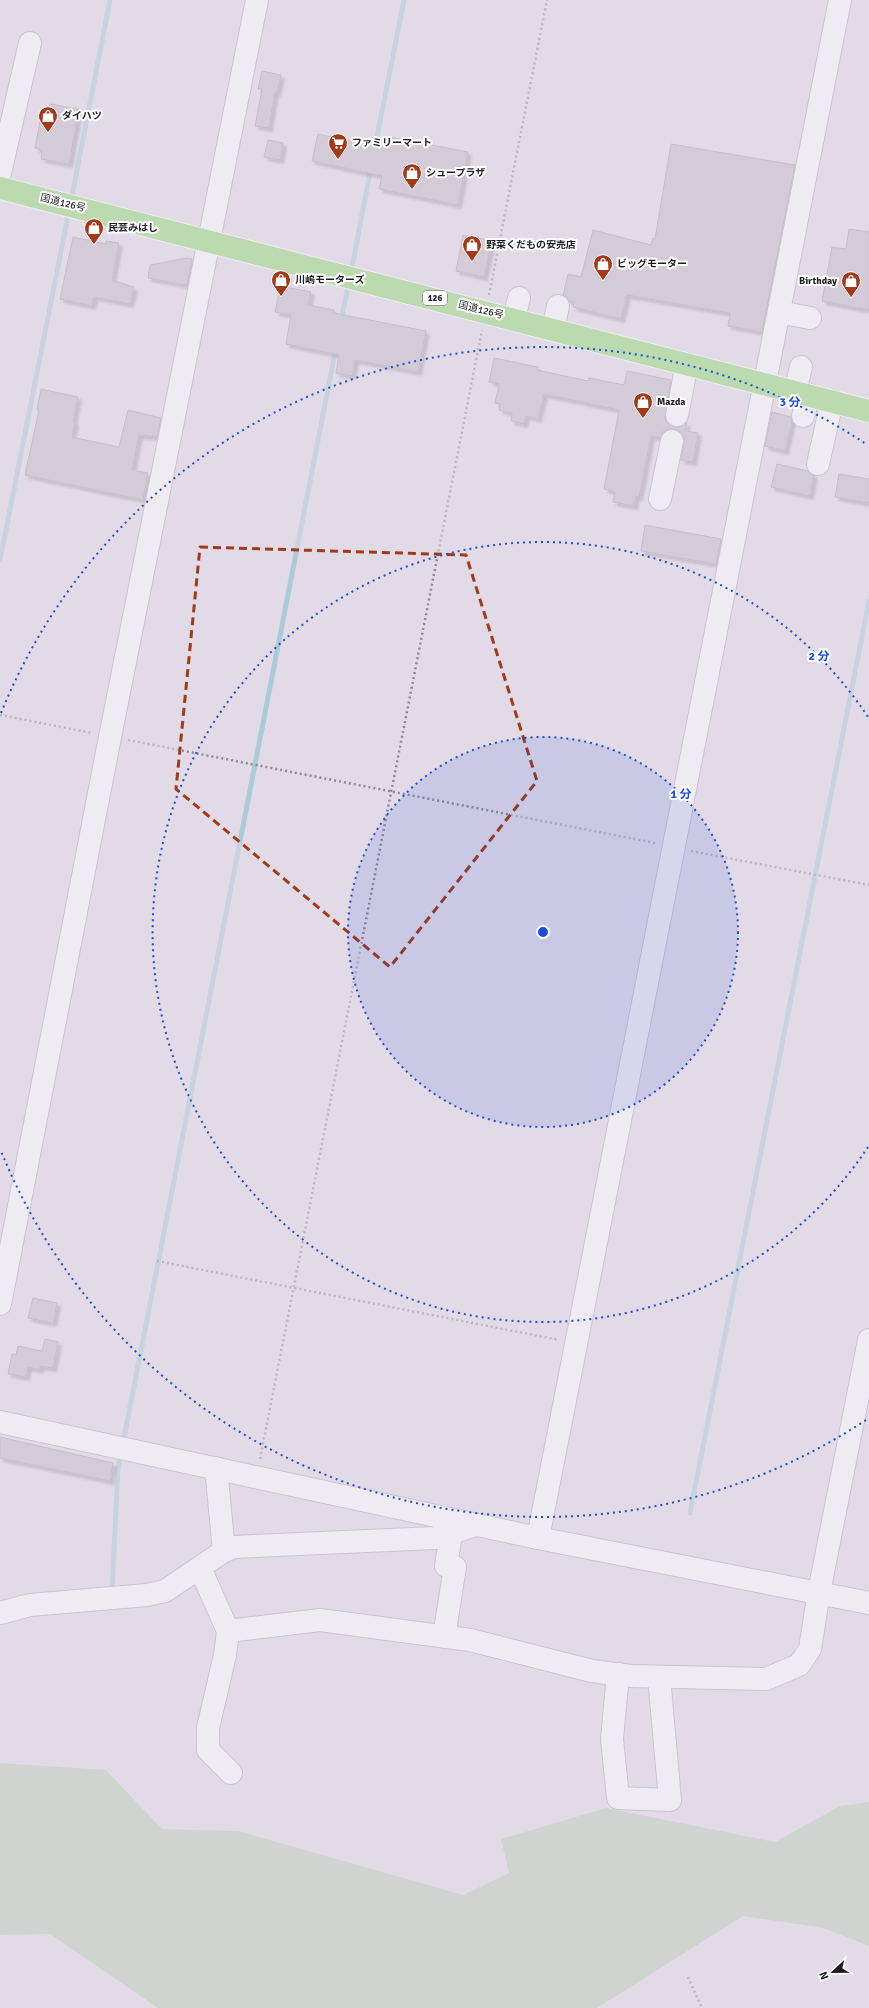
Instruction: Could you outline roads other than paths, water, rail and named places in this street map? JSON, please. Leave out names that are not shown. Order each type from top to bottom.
[{"type":"highway","name":"国道126号","points":[[0,188],[210,240],[486,312],[516,308],[553,329],[869,411]]},
{"type":"street","points":[[0,1304],[110,737],[257,0]]},
{"type":"street","points":[[538,1538],[840,0]]},
{"type":"street","points":[[0,173],[30,43]]},
{"type":"street","points":[[553,329],[558,306]]},
{"type":"street","points":[[779,312],[810,318]]},
{"type":"street","points":[[677,415],[687,364]]},
{"type":"street","points":[[800,367],[803,416]]},
{"type":"street","points":[[818,464],[832,401]]},
{"type":"street","points":[[660,499],[672,441]]},
{"type":"street","points":[[228,1631],[320,1620],[470,1640],[592,1670],[618,1674],[659,1677],[766,1679],[799,1665],[810,1649],[819,1592],[869,1340]]},
{"type":"street","points":[[0,1422],[538,1538],[869,1603]]},
{"type":"street","points":[[216,1468],[224,1551]]},
{"type":"street","points":[[0,1613],[30,1605],[147,1595],[165,1591],[224,1551],[234,1547],[435,1538],[478,1525]]},
{"type":"street","points":[[444,1637],[455,1567],[446,1566],[451,1533]]},
{"type":"street","points":[[200,1568],[228,1631],[225,1654],[208,1728],[208,1750],[231,1773]]},
{"type":"street","points":[[618,1674],[612,1739],[618,1798],[670,1800],[659,1677]]},
{"type":"waterway","points":[[71,201],[110,0]]},
{"type":"waterway","points":[[374,152],[404,0]]},
{"type":"waterway","points":[[351,273],[371,167]]},
{"type":"waterway","points":[[0,560],[69,211]]},
{"type":"waterway","points":[[341,320],[349,283]]},
{"type":"waterway","points":[[123,1443],[336,348]]},
{"type":"waterway","points":[[690,1513],[869,601]]},
{"type":"waterway","points":[[112,1592],[118,1468],[121,1453]]},
{"type":"place","name":"ダイハツ","points":[[48,133]]},
{"type":"place","name":"ファミリーマート","points":[[338,160]]},
{"type":"place","name":"シュープラザ","points":[[412,190]]},
{"type":"place","name":"民芸みはし","points":[[94,245]]},
{"type":"place","name":"野菜くだもの安売店","points":[[472,262]]},
{"type":"place","name":"ビッグモーター","points":[[603,281]]},
{"type":"place","name":"川嶋モーターズ","points":[[281,297]]},
{"type":"place","name":"Birthday","points":[[851,298]]},
{"type":"place","name":"Mazda","points":[[643,419]]}]
